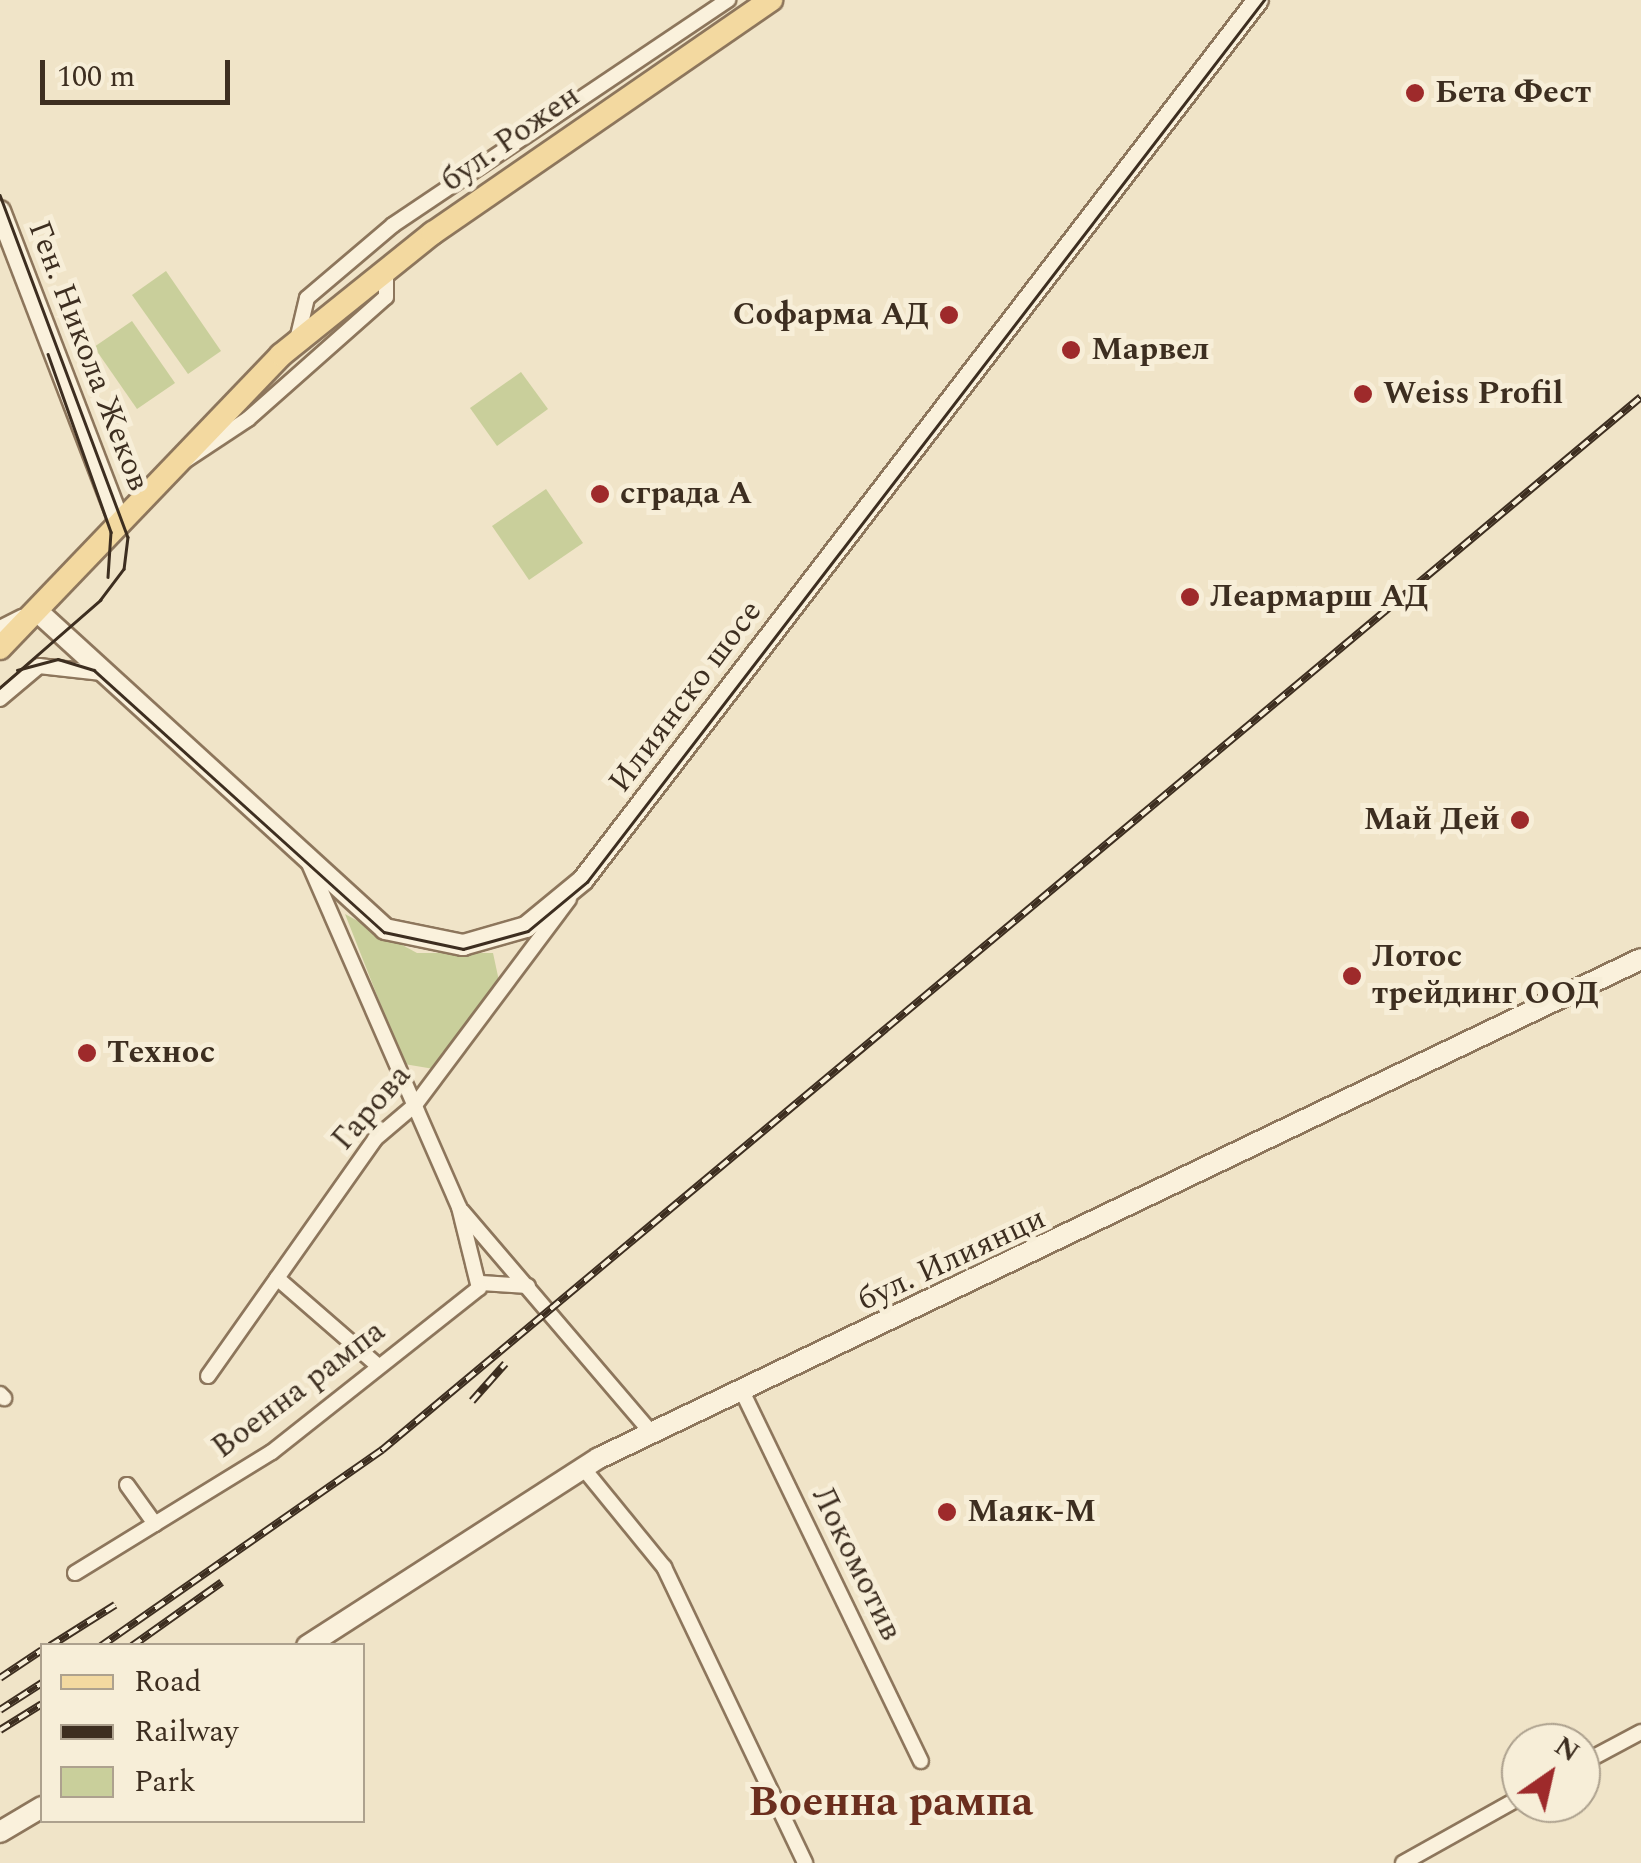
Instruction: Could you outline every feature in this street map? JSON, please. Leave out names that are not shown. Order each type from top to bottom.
[{"type":"main road","name":"бул. Рожен","points":[[0,648],[297,342],[386,268],[771,0]]},
{"type":"street","name":"бул. Рожен","points":[[297,342],[307,298],[393,225],[728,0]]},
{"type":"street","name":"Илиянско шосе","points":[[36,610],[385,929],[445,944],[526,927],[583,880],[1258,0]]},
{"type":"street","name":"Ген. Никола Жеков","points":[[0,211],[120,523]]},
{"type":"street","name":"бул. Рожен","points":[[177,463],[201,456],[386,297],[386,268]]},
{"type":"street","name":"бул. Рожен","points":[[0,628],[36,610]]},
{"type":"street","points":[[0,699],[44,665],[80,666],[114,682]]},
{"type":"street","points":[[308,862],[458,1206],[477,1289],[529,1286]]},
{"type":"street","name":"Гарова","points":[[208,1376],[375,1140],[415,1105],[583,880]]},
{"type":"street","name":"бул. Илиянци","points":[[312,1643],[584,1468],[651,1432],[1641,959]]},
{"type":"street","points":[[458,1206],[651,1432]]},
{"type":"street","points":[[277,1278],[377,1365]]},
{"type":"street","name":"Военна рампа","points":[[75,1573],[272,1452],[477,1289]]},
{"type":"street","name":"Локомотив","points":[[742,1391],[920,1762]]},
{"type":"street","points":[[584,1468],[664,1567],[805,1863]]},
{"type":"street","points":[[126,1485],[155,1524]]},
{"type":"street","points":[[1601,1753],[1641,1732]]},
{"type":"street","points":[[1403,1863],[1501,1808]]},
{"type":"street","points":[[0,1832],[40,1809]]},
{"type":"green space","points":[[166,271],[221,351],[188,374],[132,295]]},
{"type":"green space","points":[[132,321],[175,383],[137,409],[94,347]]},
{"type":"green space","points":[[521,372],[548,409],[497,446],[470,408]]},
{"type":"green space","points":[[546,489],[583,543],[529,580],[492,526]]},
{"type":"green space","points":[[345,914],[417,953],[493,953],[499,981],[434,1069],[404,1064]]},
{"type":"tram line","points":[[17,670],[58,659],[94,670],[384,932],[463,949],[528,931],[587,882],[1264,0]]},
{"type":"tram line","points":[[0,195],[128,537],[124,569],[101,600],[0,688]]},
{"type":"tram line","points":[[48,354],[111,532],[108,577]]},
{"type":"railway","points":[[105,1643],[382,1450],[1641,397]]},
{"type":"railway","points":[[472,1401],[505,1364]]},
{"type":"railway","points":[[136,1643],[222,1582]]},
{"type":"railway","points":[[55,1643],[115,1605]]},
{"type":"railway","points":[[0,1678],[40,1651]]},
{"type":"railway","points":[[0,1710],[40,1684]]},
{"type":"railway","points":[[0,1730],[40,1705]]},
{"type":"place","name":"Бета Фест","points":[[1415,93]]},
{"type":"place","name":"Софарма АД","points":[[949,315]]},
{"type":"place","name":"Марвел","points":[[1071,350]]},
{"type":"place","name":"Weiss Profil","points":[[1363,394]]},
{"type":"place","name":"сграда А","points":[[600,494]]},
{"type":"place","name":"Леармарш АД","points":[[1190,597]]},
{"type":"place","name":"Май Дей","points":[[1520,820]]},
{"type":"place","name":"Лотос трейдинг ООД","points":[[1352,976]]},
{"type":"place","name":"Технос","points":[[87,1053]]},
{"type":"place","name":"Маяк-М","points":[[947,1512]]},
{"type":"district","name":"Военна рампа","points":[[891,1803]]}]
